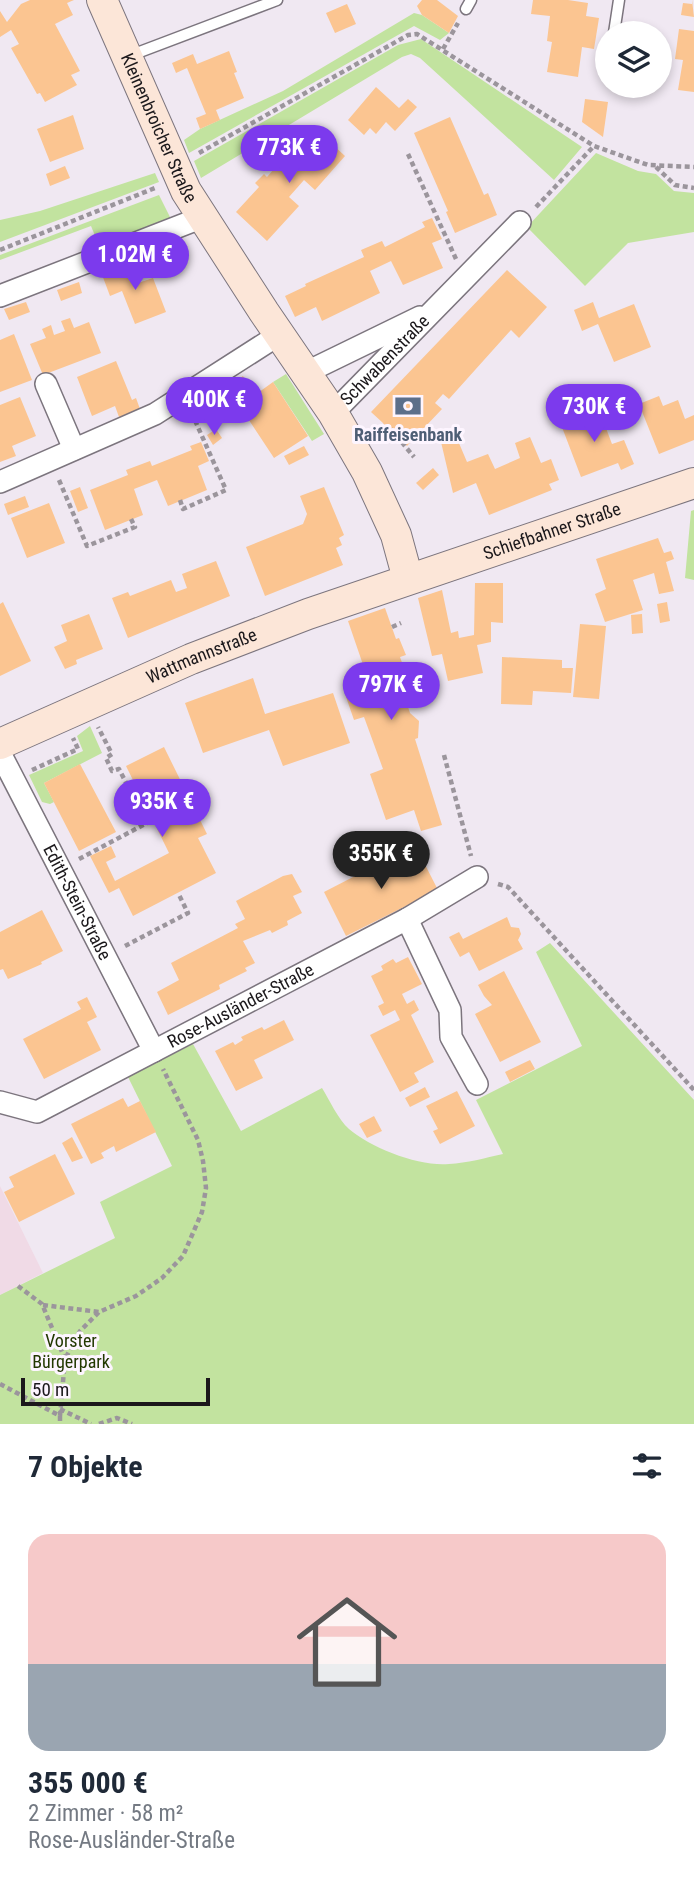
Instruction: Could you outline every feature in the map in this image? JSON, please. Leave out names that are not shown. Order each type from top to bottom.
[{"type":"street","name":"Kleinenbroicher Straße","points":[[102,0],[177,173],[305,373],[334,413],[367,472],[396,535],[408,579]]},
{"type":"street","points":[[0,296],[203,217]]},
{"type":"street","name":"Schwabenstraße","points":[[334,413],[520,222]]},
{"type":"street","name":"Schwabenstraße","points":[[305,373],[435,310]]},
{"type":"street","points":[[0,482],[145,419],[280,334]]},
{"type":"street","points":[[47,384],[75,449]]},
{"type":"street","name":"Schiefbahner Straße","points":[[408,579],[694,483]]},
{"type":"street","name":"Wattmannstraße","points":[[0,744],[191,659],[408,579]]},
{"type":"street","name":"Edith-Stein-Straße","points":[[0,753],[154,1051]]},
{"type":"street","name":"Rose-Ausländer-Straße","points":[[0,1102],[37,1112],[407,919],[477,877]]},
{"type":"street","points":[[407,919],[450,1010],[451,1037],[477,1084]]},
{"type":"lane","points":[[126,57],[277,0]]},
{"type":"lane","points":[[616,21],[619,0]]},
{"type":"path","points":[[443,49],[468,4]]},
{"type":"path","points":[[0,250],[177,173],[408,35],[417,34],[443,49],[594,146],[655,166],[694,167]]},
{"type":"path","points":[[520,222],[594,146]]},
{"type":"path","points":[[408,155],[465,279]]},
{"type":"path","points":[[655,166],[675,185],[694,188]]},
{"type":"path","points":[[180,500],[183,509],[226,490],[185,396]]},
{"type":"path","points":[[391,429],[414,457]]},
{"type":"path","points":[[51,460],[87,546],[135,527],[131,519]]},
{"type":"path","points":[[195,495],[199,502]]},
{"type":"path","points":[[117,525],[120,532]]},
{"type":"path","points":[[391,627],[401,623]]},
{"type":"path","points":[[60,869],[147,823],[119,769],[113,771],[106,758],[111,754],[95,721]]},
{"type":"path","points":[[443,755],[477,877],[508,887],[694,1090]]},
{"type":"path","points":[[105,956],[188,913],[178,893]]},
{"type":"path","points":[[60,1424],[65,1359],[80,1331],[99,1312],[136,1296],[162,1278],[183,1256],[202,1212],[206,1188],[198,1140],[154,1051]]},
{"type":"path","points":[[18,1286],[42,1304],[99,1312]]},
{"type":"path","points":[[42,1304],[65,1359]]},
{"type":"path","points":[[0,1384],[60,1416]]},
{"type":"path","points":[[60,1409],[90,1424]]},
{"type":"path","points":[[99,1424],[117,1418],[132,1424]]},
{"type":"shaded area","points":[[0,1186],[43,1273],[0,1295]]},
{"type":"green space","points":[[414,13],[422,15],[449,33],[440,40],[414,26],[189,153],[184,140],[200,129],[283,91]]},
{"type":"green space","points":[[421,39],[582,147],[554,180],[420,58],[411,54],[201,178],[194,161],[398,45]]},
{"type":"green space","points":[[596,153],[638,171],[656,174],[674,191],[694,193],[694,232],[628,243],[585,286],[527,227]]},
{"type":"green space","points":[[155,173],[159,182],[0,242],[0,220],[40,211]]},
{"type":"green space","points":[[159,195],[172,221],[100,248],[91,226],[0,260],[0,255]]},
{"type":"green space","points":[[286,374],[324,434],[312,441],[273,382]]},
{"type":"green space","points":[[694,510],[694,580],[685,578],[691,511]]},
{"type":"green space","points":[[90,726],[102,753],[44,783],[54,802],[42,802],[29,775],[83,751],[77,736]]},
{"type":"green space","name":"Vorster Bürgerpark","points":[[550,943],[694,1100],[694,1424],[0,1424],[0,1295],[115,1238],[100,1202],[172,1166],[128,1077],[193,1044],[241,1131],[322,1088],[349,1129],[396,1155],[424,1162],[449,1164],[503,1154],[476,1100],[582,1046],[536,952]]},
{"type":"building","points":[[30,0],[74,0],[67,3],[73,15],[55,24],[80,71],[71,75],[77,85],[45,102],[40,93],[37,94],[11,48],[19,44],[11,30],[0,37],[0,11],[7,22],[21,4]]},
{"type":"building","points":[[422,0],[437,0],[458,16],[449,33],[422,15],[417,6]]},
{"type":"building","points":[[533,0],[588,3],[586,16],[599,18],[599,21],[595,21],[594,49],[582,47],[578,77],[547,72],[552,42],[547,41],[550,16],[531,14]]},
{"type":"building","points":[[692,0],[694,17],[681,15],[683,3],[692,4]]},
{"type":"building","points":[[347,4],[356,24],[335,33],[326,13]]},
{"type":"building","points":[[679,29],[694,31],[694,92],[678,90],[683,60],[675,59]]},
{"type":"building","points":[[229,51],[244,98],[216,110],[220,120],[200,129],[196,118],[206,114],[187,68],[176,73],[172,63],[193,54],[197,64]]},
{"type":"building","points":[[376,87],[399,108],[408,99],[417,107],[395,131],[386,122],[376,134],[370,128],[364,135],[348,120]]},
{"type":"building","points":[[585,99],[608,102],[603,137],[582,122]]},
{"type":"building","points":[[73,115],[84,149],[50,162],[37,129]]},
{"type":"building","points":[[450,117],[484,195],[488,193],[497,215],[455,233],[414,133]]},
{"type":"building","points":[[317,130],[345,156],[315,190],[304,180],[289,197],[299,206],[267,241],[236,212],[259,187],[255,183],[264,174],[267,177],[274,169],[270,165],[278,157],[286,164]]},
{"type":"building","points":[[65,166],[70,178],[50,186],[46,174]]},
{"type":"building","points":[[432,218],[442,239],[432,243],[443,268],[403,285],[391,261],[370,271],[380,293],[322,321],[316,307],[295,317],[285,296],[364,257],[361,250],[382,241],[385,247],[425,227],[422,222]]},
{"type":"building","points":[[129,261],[138,283],[153,278],[166,312],[135,324],[122,291],[110,296],[101,272]]},
{"type":"building","points":[[507,270],[547,307],[519,338],[511,330],[449,399],[443,394],[435,403],[442,409],[407,446],[398,437],[389,434],[383,423],[371,412]]},
{"type":"building","points":[[79,282],[82,293],[61,301],[57,290]]},
{"type":"building","points":[[26,302],[30,312],[9,320],[4,309]]},
{"type":"building","points":[[593,302],[599,318],[634,304],[651,347],[614,362],[598,324],[582,331],[574,310]]},
{"type":"building","points":[[70,318],[74,328],[89,322],[101,353],[43,375],[30,344],[46,338],[42,329],[51,325],[54,335],[65,331],[61,321]]},
{"type":"building","points":[[14,334],[32,380],[0,392],[0,340]]},
{"type":"building","points":[[116,361],[132,400],[136,398],[140,409],[119,417],[115,406],[92,416],[77,377]]},
{"type":"building","points":[[243,376],[255,395],[273,382],[308,436],[274,458],[239,405],[235,407],[223,389]]},
{"type":"building","points":[[659,396],[663,406],[678,400],[685,419],[694,415],[694,440],[659,454],[639,404]]},
{"type":"building","points":[[20,397],[36,436],[12,446],[16,456],[0,462],[0,405]]},
{"type":"building","points":[[598,407],[612,444],[624,440],[634,464],[621,470],[618,463],[581,477],[560,422]]},
{"type":"building","points":[[216,429],[222,438],[213,445],[207,435]]},
{"type":"building","points":[[453,429],[467,462],[488,454],[495,469],[520,458],[515,443],[530,437],[541,463],[551,459],[559,480],[549,484],[552,490],[489,515],[476,483],[453,493],[441,442]]},
{"type":"building","points":[[201,442],[209,461],[198,466],[207,490],[168,506],[157,480],[134,489],[143,515],[105,530],[90,490],[128,475],[126,470],[150,461],[152,466],[192,450],[190,446]]},
{"type":"building","points":[[304,446],[309,455],[289,465],[284,456]]},
{"type":"building","points":[[433,468],[439,475],[423,490],[416,483]]},
{"type":"building","points":[[80,487],[88,508],[78,512],[70,491]]},
{"type":"building","points":[[324,487],[344,535],[339,538],[342,545],[336,548],[343,565],[265,596],[246,547],[303,524],[307,514],[300,496]]},
{"type":"building","points":[[25,496],[29,507],[8,515],[4,504]]},
{"type":"building","points":[[49,503],[65,543],[27,558],[11,518]]},
{"type":"building","points":[[658,538],[664,553],[671,551],[674,559],[666,562],[674,591],[659,594],[654,573],[633,580],[643,610],[605,622],[595,594],[606,589],[596,559]]},
{"type":"building","points":[[216,561],[230,596],[128,638],[112,598],[128,592],[130,596],[171,580],[176,592],[187,588],[182,574]]},
{"type":"building","points":[[475,583],[503,583],[503,623],[491,622],[491,642],[477,645],[483,673],[448,681],[442,654],[432,656],[418,598],[442,590],[451,633],[458,631],[459,638],[474,635]]},
{"type":"building","points":[[3,602],[31,661],[0,676],[0,604]]},
{"type":"building","points":[[667,602],[670,621],[660,623],[657,604]]},
{"type":"building","points":[[385,608],[396,639],[399,638],[406,655],[400,657],[415,699],[400,704],[408,707],[410,713],[419,721],[418,738],[415,739],[442,825],[421,831],[414,810],[386,820],[370,774],[383,769],[364,717],[354,720],[345,694],[349,692],[348,688],[362,683],[365,690],[371,688],[348,621]]},
{"type":"building","points":[[89,614],[103,649],[76,660],[77,664],[65,669],[54,647],[67,641],[61,625]]},
{"type":"building","points":[[642,614],[643,633],[632,634],[631,615]]},
{"type":"building","points":[[580,624],[606,626],[599,699],[573,697]]},
{"type":"building","points":[[502,657],[562,660],[562,668],[573,668],[571,693],[533,691],[532,705],[501,704]]},
{"type":"building","points":[[253,678],[265,714],[333,693],[350,743],[283,766],[269,730],[203,753],[185,703]]},
{"type":"building","points":[[164,747],[207,834],[198,838],[216,873],[133,916],[119,888],[109,893],[90,856],[111,846],[116,857],[106,862],[115,881],[169,853],[126,766]]},
{"type":"building","points":[[80,764],[116,832],[79,851],[44,783]]},
{"type":"building","points":[[415,845],[438,890],[346,936],[324,892]]},
{"type":"building","points":[[292,874],[302,892],[293,896],[302,913],[287,921],[288,925],[272,933],[270,930],[243,941],[255,963],[245,968],[247,971],[219,985],[220,989],[168,1015],[157,992],[179,980],[171,963],[238,928],[235,924],[245,919],[236,901],[283,876]]},
{"type":"building","points":[[42,910],[63,951],[8,979],[3,969],[0,970],[0,932]]},
{"type":"building","points":[[507,917],[511,927],[519,928],[521,934],[518,940],[523,949],[479,971],[469,952],[460,957],[449,937],[459,932],[463,939]]},
{"type":"building","points":[[408,957],[422,984],[402,994],[407,1004],[414,1000],[419,1010],[411,1015],[434,1062],[414,1073],[419,1082],[400,1092],[370,1035],[400,1020],[395,1010],[383,1016],[378,1006],[384,1003],[371,976],[383,970],[381,966],[393,959],[396,963]]},
{"type":"building","points":[[504,971],[541,1042],[500,1062],[475,1014],[492,1005],[478,985]]},
{"type":"building","points":[[87,997],[97,1017],[87,1022],[101,1050],[44,1079],[23,1039],[81,1009],[77,1002]]},
{"type":"building","points":[[284,1020],[294,1040],[254,1060],[263,1078],[236,1091],[215,1051],[233,1042],[235,1045],[243,1040],[241,1037]]},
{"type":"building","points":[[530,1060],[535,1069],[510,1082],[505,1072]]},
{"type":"building","points":[[425,1087],[430,1097],[410,1107],[405,1098]]},
{"type":"building","points":[[457,1091],[475,1126],[440,1144],[433,1131],[438,1129],[426,1106]]},
{"type":"building","points":[[123,1098],[128,1107],[140,1101],[156,1132],[116,1152],[114,1146],[101,1153],[104,1158],[91,1164],[71,1124]]},
{"type":"building","points":[[374,1116],[382,1131],[367,1138],[359,1124]]},
{"type":"building","points":[[72,1137],[83,1158],[72,1162],[62,1143]]},
{"type":"building","points":[[55,1154],[75,1194],[19,1222],[4,1192],[14,1187],[9,1177]]},
{"type":"place","name":"Raiffeisenbank","points":[[408,406]]}]
